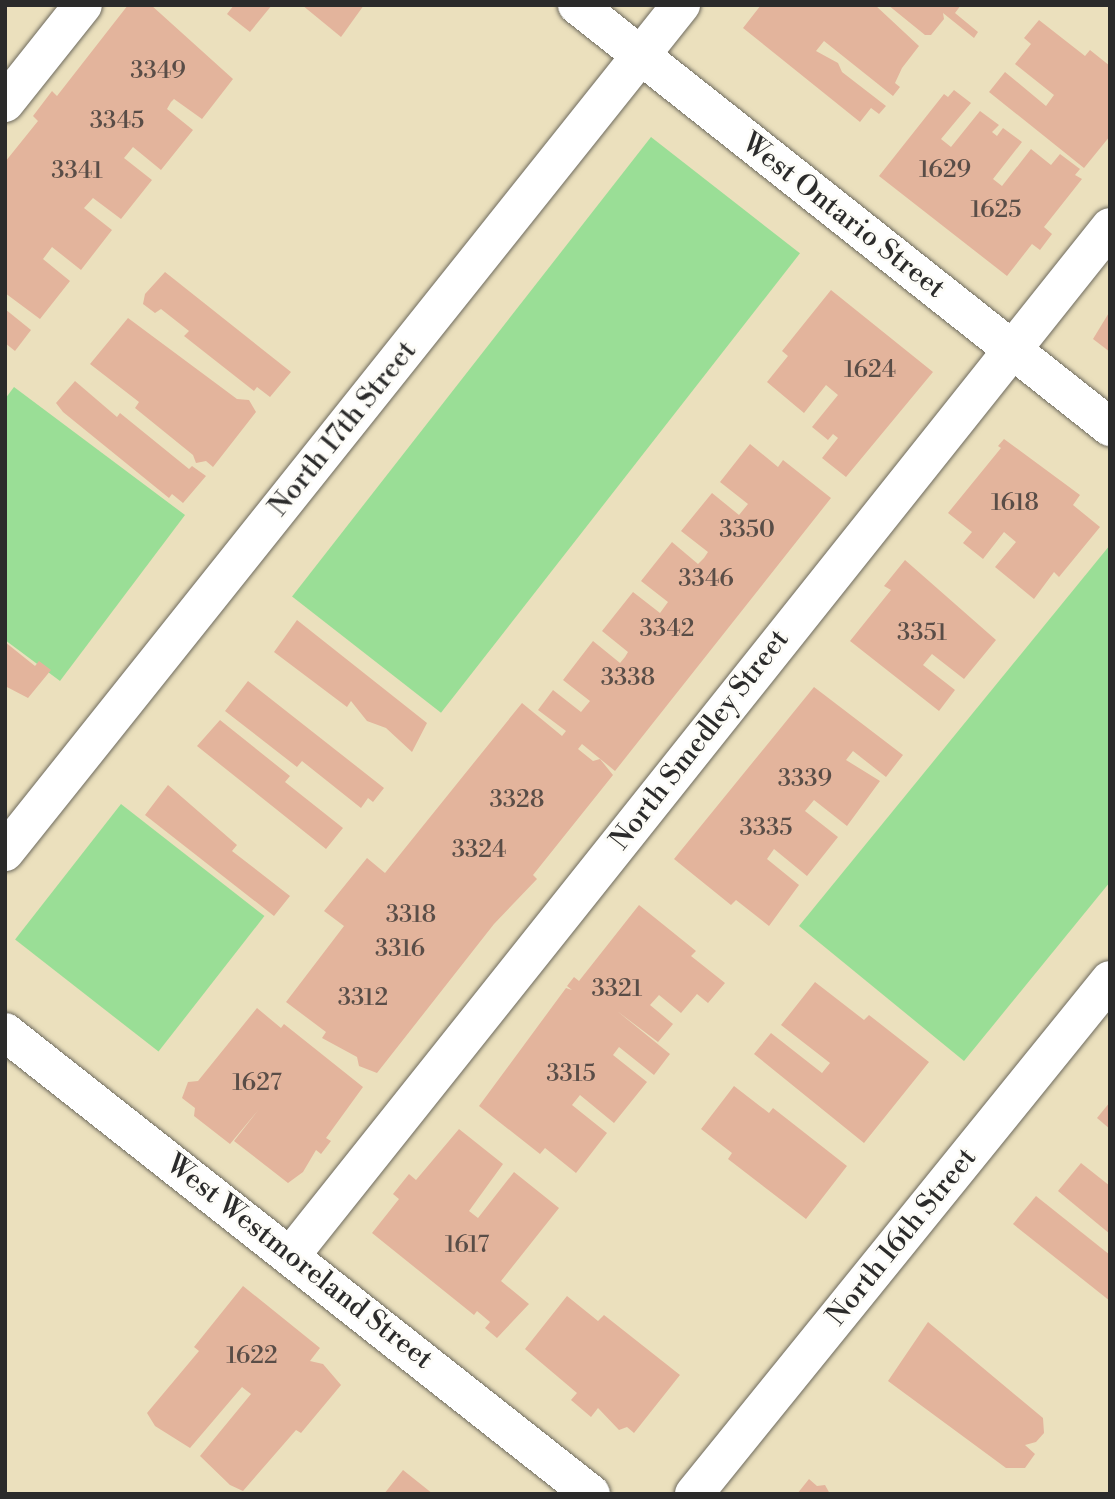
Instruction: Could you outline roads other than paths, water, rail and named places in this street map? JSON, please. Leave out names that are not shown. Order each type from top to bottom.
[{"type":"street","points":[[5,103],[83,5]]},
{"type":"street","name":"West Ontario Street","points":[[577,5],[1110,427]]},
{"type":"street","name":"North 17th Street","points":[[5,852],[681,5]]},
{"type":"street","name":"North Smedley Street","points":[[292,1254],[1110,227]]},
{"type":"street","name":"North 16th Street","points":[[694,1494],[1110,980]]},
{"type":"street","name":"West Westmoreland Street","points":[[5,1032],[292,1254],[591,1494]]}]
